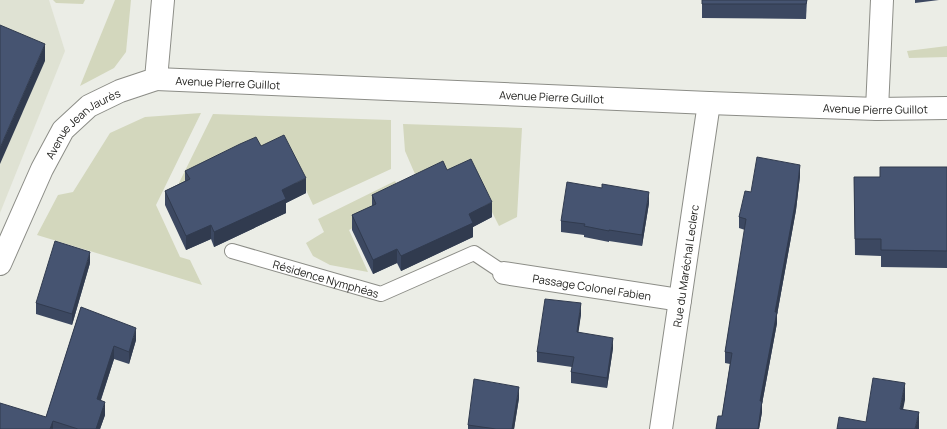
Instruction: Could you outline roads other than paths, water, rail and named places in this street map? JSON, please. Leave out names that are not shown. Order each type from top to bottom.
[{"type":"street","points":[[156,79],[163,0]]},
{"type":"street","points":[[877,109],[882,0]]},
{"type":"street","name":"Avenue Pierre Guillot","points":[[156,79],[709,103],[877,109],[947,108]]},
{"type":"street","name":"Avenue Jean Jaurès","points":[[0,264],[42,169],[63,130],[89,106],[120,91],[156,79]]},
{"type":"street","name":"Rue du Maréchal Leclerc","points":[[662,429],[709,103]]},
{"type":"street","name":"Passage Colonel Fabien","points":[[504,273],[680,300]]},
{"type":"lane","name":"Résidence Nymphéas","points":[[232,251],[381,294],[474,253],[504,273]]}]
